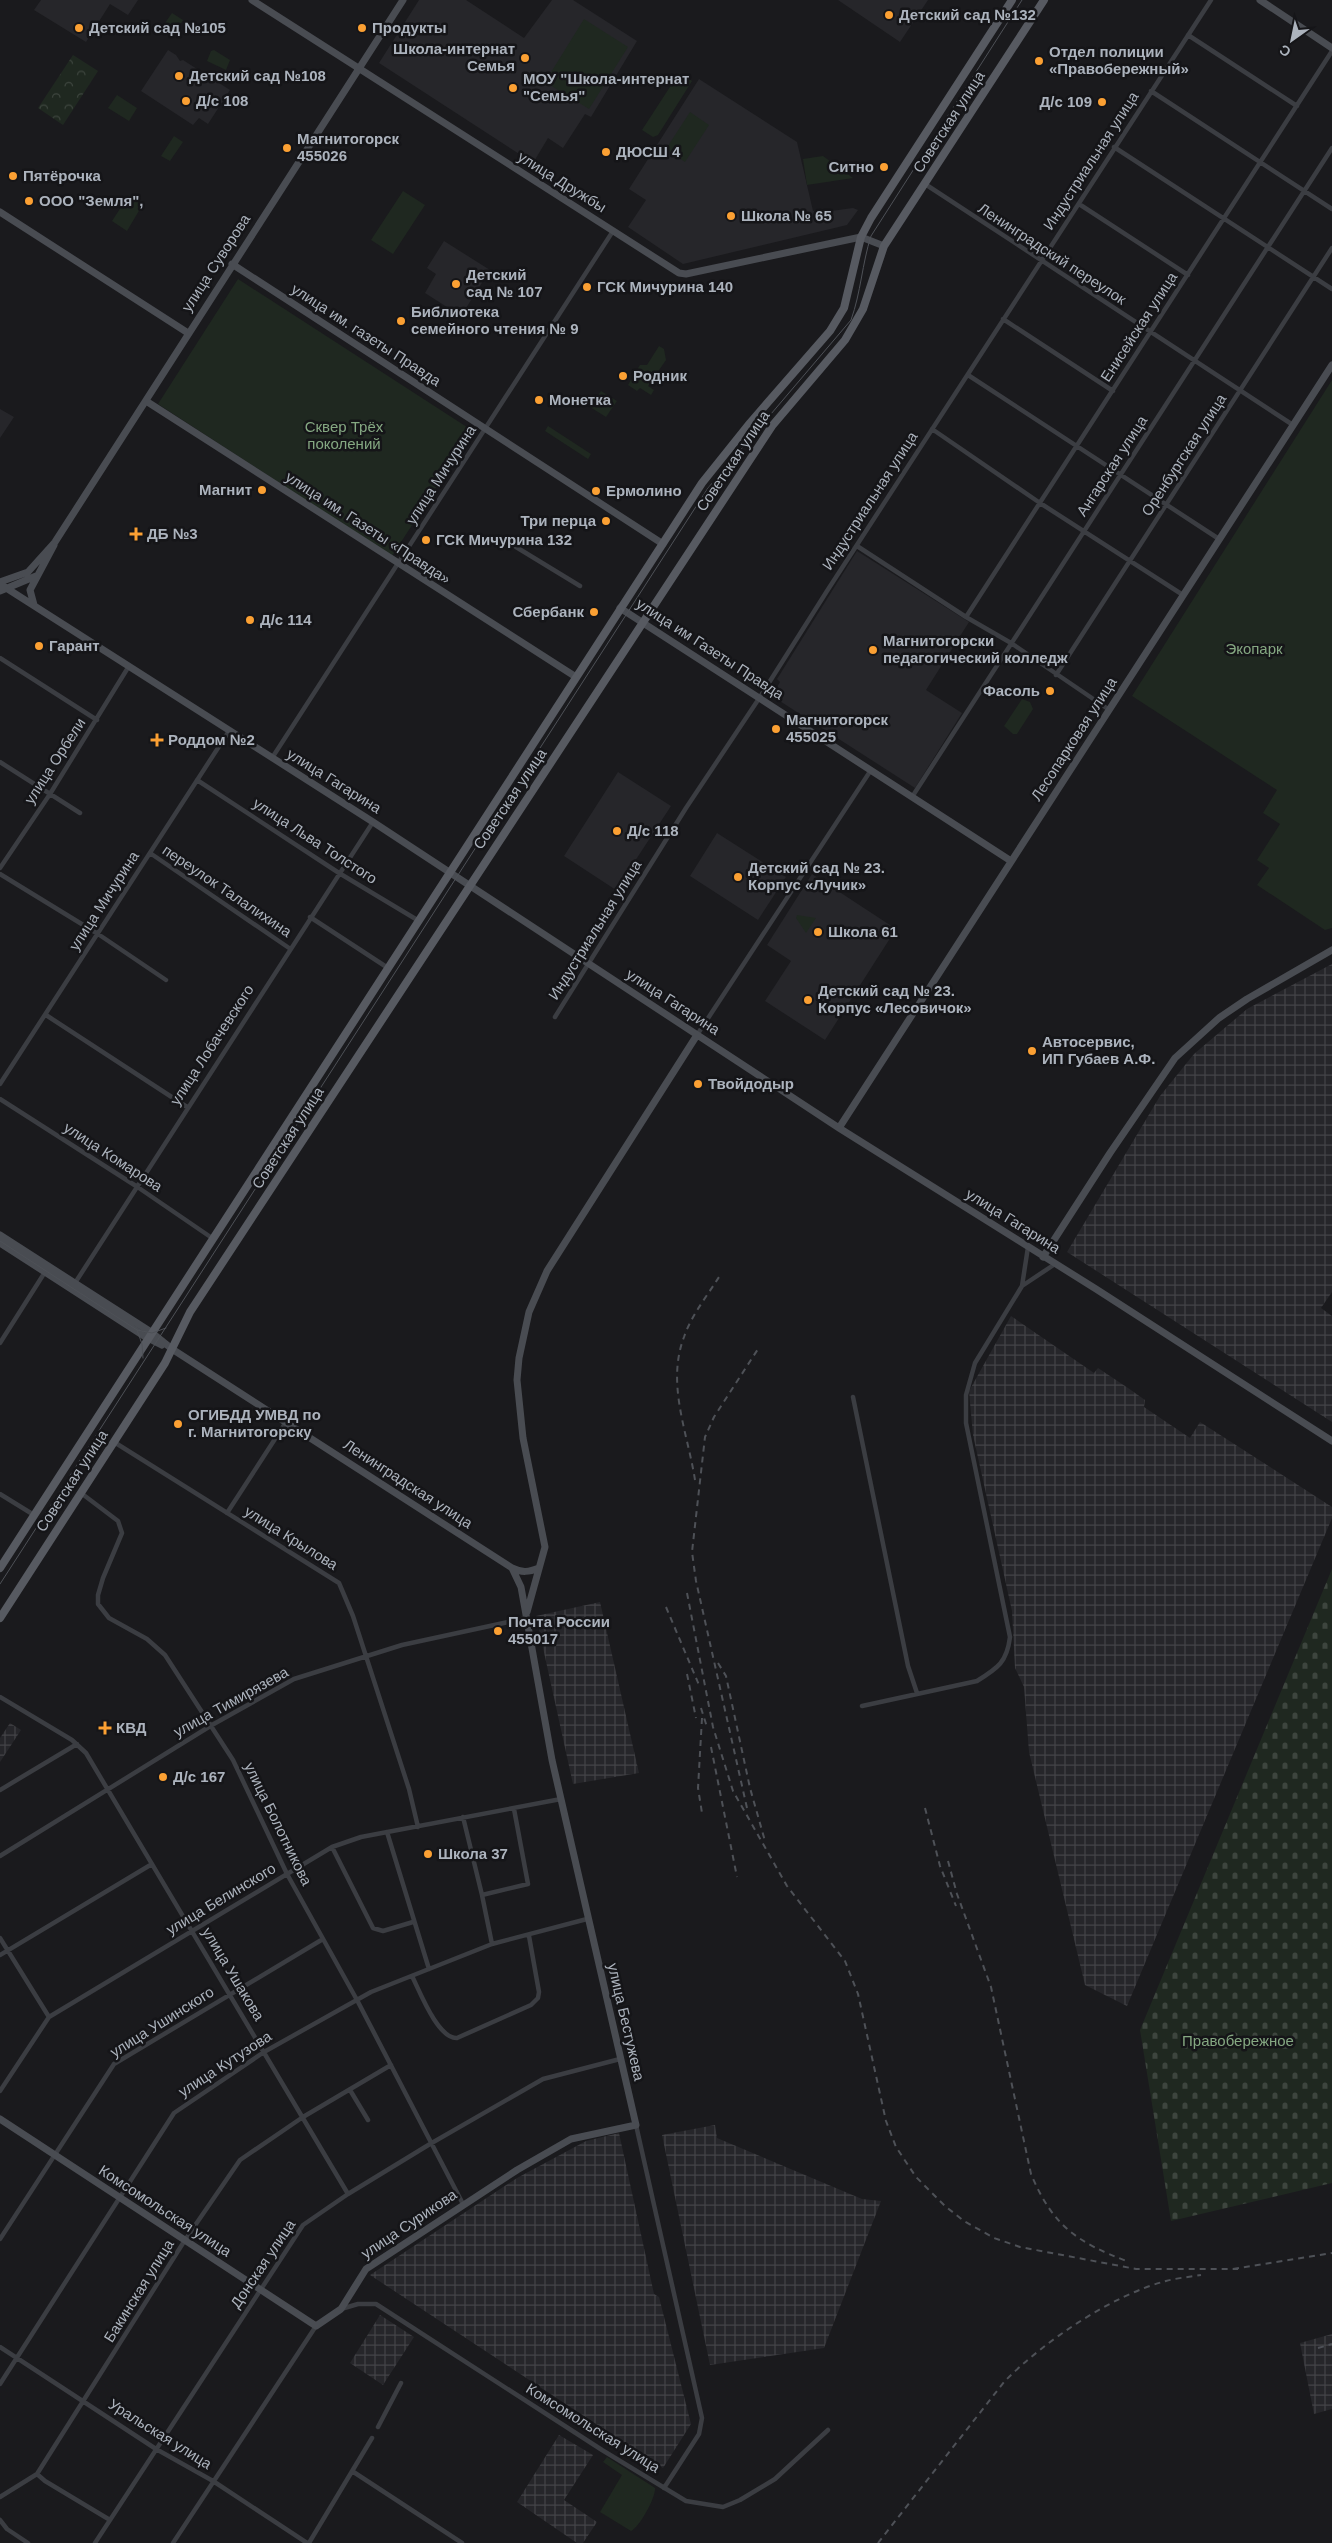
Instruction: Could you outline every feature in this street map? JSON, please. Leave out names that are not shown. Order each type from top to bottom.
[{"type":"main road","name":"Советская улица","points":[[0,1568],[620,608],[707,477],[750,423],[830,330],[844,308],[861,237],[1012,0]]},
{"type":"main road","name":"Советская улица","points":[[0,1618],[172,1349],[190,1312],[772,426],[845,340],[863,309],[884,246],[1044,0]]},
{"type":"street","name":"улица Дружбы","points":[[252,0],[670,268],[686,274],[861,237]]},
{"type":"street","name":"улица Суворова","points":[[0,583],[28,572],[55,542],[188,332],[403,0]]},
{"type":"street","name":"Индустриальная улица","points":[[555,1017],[686,808],[760,697],[1210,0]]},
{"type":"street","points":[[1260,0],[1332,49]]},
{"type":"street","points":[[1188,35],[1297,106]]},
{"type":"street","name":"Енисейская улица","points":[[966,617],[1225,220],[1332,49]]},
{"type":"street","points":[[1151,91],[1332,209]]},
{"type":"street","points":[[1114,146],[1332,289]]},
{"type":"street","name":"Ангарская улица","points":[[912,797],[1332,148]]},
{"type":"street","name":"Ленинградский переулок","points":[[925,184],[1150,334],[1293,425]]},
{"type":"street","points":[[1078,204],[1188,275]]},
{"type":"street","points":[[0,212],[188,332]]},
{"type":"street","name":"улица Мичурина","points":[[272,758],[613,231]]},
{"type":"street","points":[[861,237],[884,246]]},
{"type":"street","name":"Оренбургская улица","points":[[1056,675],[1332,248]]},
{"type":"street","name":"улица им. газеты Правда","points":[[232,264],[486,428]]},
{"type":"street","points":[[1003,319],[1113,391]]},
{"type":"street","name":"Лесопарковая улица","points":[[840,1128],[1108,709],[1332,365]]},
{"type":"street","points":[[968,375],[1077,448],[1219,538]]},
{"type":"street","name":"улица им. Газеты «Правда»","points":[[146,401],[576,678]]},
{"type":"street","points":[[486,428],[663,544]]},
{"type":"street","points":[[932,429],[1040,503],[1183,595]]},
{"type":"street","name":"улица Суворова","points":[[35,607],[31,600],[30,590],[36,576],[50,556],[55,542]]},
{"type":"street","points":[[856,546],[966,617],[1012,643],[1108,709]]},
{"type":"street","points":[[516,547],[580,586]]},
{"type":"street","points":[[4,590],[36,576]]},
{"type":"street","name":"улица Гагарина","points":[[0,583],[4,590],[35,607],[129,666],[373,822],[840,1128],[1332,1441]]},
{"type":"street","name":"улица им Газеты Правда","points":[[620,608],[1011,861]]},
{"type":"street","points":[[0,658],[97,720]]},
{"type":"street","name":"улица Орбели","points":[[0,868],[50,794],[129,666]]},
{"type":"street","name":"улица Мичурина","points":[[0,1084],[230,731]]},
{"type":"street","points":[[0,762],[80,813]]},
{"type":"street","points":[[527,1616],[545,1547],[523,1438],[517,1380],[519,1358],[529,1312],[546,1271],[697,1035],[871,770]]},
{"type":"street","name":"улица Льва Толстого","points":[[197,780],[339,873],[419,921]]},
{"type":"street","name":"улица Лобачевского","points":[[75,1283],[289,948],[373,822]]},
{"type":"street","name":"переулок Талалихина","points":[[150,854],[289,948]]},
{"type":"street","points":[[0,874],[98,934],[166,980]]},
{"type":"street","points":[[310,917],[388,968]]},
{"type":"street","points":[[1043,1257],[1110,1153],[1175,1058],[1219,1018],[1247,999],[1332,950]]},
{"type":"street","points":[[46,1015],[188,1107]]},
{"type":"street","name":"улица Комарова","points":[[0,1099],[136,1186],[212,1238]]},
{"type":"street","name":"Ленинградская улица","points":[[0,1235],[75,1283],[149,1335]]},
{"type":"street","name":"Ленинградская улица","points":[[0,1243],[172,1349],[512,1568]]},
{"type":"street","points":[[862,1706],[977,1681],[993,1672],[1008,1656],[1010,1637],[966,1423],[966,1395],[975,1363],[1022,1286],[1028,1247]]},
{"type":"street","points":[[1022,1286],[1055,1264]]},
{"type":"street","points":[[0,1343],[45,1272]]},
{"type":"street","points":[[853,1397],[908,1666],[917,1693]]},
{"type":"street","points":[[227,1513],[286,1422]]},
{"type":"street","name":"улица Крылова","points":[[114,1442],[339,1583],[354,1616],[365,1657],[409,1789],[418,1827]]},
{"type":"street","name":"улица Болотникова","points":[[81,1493],[118,1521],[122,1527],[122,1533],[103,1578],[98,1595],[98,1604],[109,1618],[147,1639],[166,1655],[233,1760],[287,1874],[357,2000],[430,2144],[463,2204]]},
{"type":"street","points":[[0,1494],[34,1516]]},
{"type":"street","points":[[512,1568],[525,1572],[540,1568]]},
{"type":"street","points":[[512,1568],[521,1587],[527,1616]]},
{"type":"street","name":"улица Тимирязева","points":[[0,1856],[212,1726],[294,1679],[402,1645],[527,1616]]},
{"type":"street","name":"улица Бестужева","points":[[527,1616],[537,1682],[561,1799],[702,2418],[699,2434],[664,2488]]},
{"type":"street","name":"улица Ушакова","points":[[0,1697],[77,1744],[86,1753],[348,2194]]},
{"type":"street","points":[[0,1790],[77,1744]]},
{"type":"street","name":"улица Белинского","points":[[0,2091],[49,2017],[332,1847],[361,1837],[561,1799]]},
{"type":"street","points":[[482,1895],[528,1884],[514,1808]]},
{"type":"street","points":[[462,1818],[482,1895],[492,1944]]},
{"type":"street","points":[[387,1832],[413,1922],[429,1969]]},
{"type":"street","points":[[332,1847],[373,1928],[383,1931],[413,1922]]},
{"type":"street","points":[[0,1955],[152,1864]]},
{"type":"street","name":"улица Кутузова","points":[[0,2384],[174,2113],[264,2052],[371,1992],[492,1944],[588,1919]]},
{"type":"street","points":[[412,1976],[439,2028],[449,2037],[457,2038],[531,2005],[538,1998],[539,1992],[528,1936]]},
{"type":"street","points":[[0,1938],[49,2017]]},
{"type":"street","name":"улица Ушинского","points":[[0,2239],[114,2064],[323,1939]]},
{"type":"street","name":"Донская улица","points":[[95,2543],[303,2225],[348,2194],[430,2144],[543,2079],[620,2059]]},
{"type":"street","name":"Бакинская улица","points":[[0,2497],[37,2474],[85,2401],[185,2240],[240,2160],[303,2117],[390,2065]]},
{"type":"street","points":[[350,2090],[368,2120]]},
{"type":"street","name":"Комсомольская улица","points":[[0,2118],[316,2326]]},
{"type":"street","name":"улица Сурикова","points":[[172,2543],[316,2326],[341,2309],[366,2270],[463,2204],[571,2139],[636,2125]]},
{"type":"street","name":"Комсомольская улица","points":[[341,2309],[358,2304],[376,2304],[686,2501],[723,2507],[775,2480],[828,2430]]},
{"type":"street","name":"Уральская улица","points":[[0,2347],[156,2449],[213,2481],[308,2543]]},
{"type":"street","points":[[378,2427],[401,2383]]},
{"type":"street","points":[[308,2543],[372,2438]]},
{"type":"street","points":[[352,2470],[462,2543]]},
{"type":"street","points":[[37,2474],[45,2481],[110,2520]]},
{"type":"street","points":[[0,2520],[7,2529],[28,2543]]},
{"type":"shaded area","name":"Детский сад №105","points":[[41,0],[138,0],[128,15],[110,4],[86,42],[34,10]]},
{"type":"shaded area","name":"МОУ \"Школа-интернат \"Семья\"","points":[[419,0],[466,0],[524,38],[552,0],[573,0],[637,41],[591,117],[585,114],[563,148],[548,138],[533,163],[379,63]]},
{"type":"shaded area","name":"Детский сад №132","points":[[838,0],[928,0],[900,42]]},
{"type":"shaded area","name":"Детский сад №108","points":[[168,50],[176,55],[180,61],[183,60],[230,90],[208,124],[199,118],[193,125],[141,91]]},
{"type":"shaded area","points":[[699,79],[797,142],[813,211],[821,209],[824,212],[853,208],[858,210],[847,225],[683,264],[628,227],[646,200],[629,189]]},
{"type":"shaded area","name":"Детский сад № 107","points":[[444,241],[490,270],[461,316],[425,293],[436,274],[427,268]]},
{"type":"shaded area","points":[[0,409],[14,417],[0,438]]},
{"type":"shaded area","name":"Магнитогорски педагогический колледж","points":[[857,551],[969,622],[926,690],[962,713],[915,788],[772,696],[780,682],[777,679]]},
{"type":"shaded area","name":"Д/с 118","points":[[618,772],[671,806],[616,890],[564,856]]},
{"type":"shaded area","name":"Детский сад № 23. Корпус «Лучик»","points":[[717,833],[786,877],[758,920],[690,876]]},
{"type":"shaded area","points":[[812,874],[896,929],[825,1040],[765,1001],[791,961],[767,945]]},
{"type":"shaded area","points":[[1332,964],[1332,1292],[1321,1308],[1332,1316],[1332,1422],[1067,1252],[1160,1096],[1194,1054],[1247,1009]]},
{"type":"shaded area","points":[[1011,1316],[1094,1373],[1098,1368],[1128,1388],[1145,1400],[1144,1407],[1190,1438],[1200,1422],[1332,1507],[1332,1518],[1127,2006],[1085,1985],[1029,1752],[1024,1687],[1015,1668],[1012,1611],[973,1435],[969,1391]]},
{"type":"shaded area","points":[[600,1602],[639,1773],[573,1784],[536,1616]]},
{"type":"shaded area","points":[[10,1723],[21,1730],[0,1762],[0,1738]]},
{"type":"shaded area","points":[[715,2125],[717,2138],[862,2199],[881,2201],[824,2348],[710,2365],[662,2135]]},
{"type":"shaded area","points":[[619,2133],[654,2294],[659,2297],[691,2424],[663,2468],[370,2275],[517,2178],[586,2141]]},
{"type":"shaded area","points":[[380,2315],[414,2337],[383,2385],[350,2363]]},
{"type":"shaded area","points":[[1332,2334],[1332,2409],[1314,2414],[1300,2343]]},
{"type":"shaded area","points":[[559,2435],[593,2455],[564,2500],[597,2522],[583,2543],[577,2543],[517,2502]]},
{"type":"green space","points":[[172,13],[183,20],[175,33],[163,26]]},
{"type":"green space","points":[[584,19],[628,47],[589,109],[545,82]]},
{"type":"green space","points":[[214,50],[230,60],[226,70],[207,61],[211,51]]},
{"type":"green space","points":[[73,55],[98,71],[63,125],[38,108]]},
{"type":"green space","points":[[679,73],[692,81],[658,135],[653,137],[642,130]]},
{"type":"green space","points":[[117,95],[137,108],[129,121],[108,108]]},
{"type":"green space","points":[[690,112],[709,125],[685,162],[666,149]]},
{"type":"green space","points":[[174,136],[183,142],[170,161],[161,156]]},
{"type":"green space","points":[[823,156],[853,178],[807,185],[803,159]]},
{"type":"green space","points":[[403,191],[425,205],[393,254],[371,240]]},
{"type":"green space","points":[[129,195],[143,204],[127,231],[112,221]]},
{"type":"green space","name":"Сквер Трёх поколений","points":[[238,279],[473,431],[392,556],[158,404]]},
{"type":"green space","points":[[659,346],[664,349],[666,360],[648,386],[654,390],[651,395],[640,388],[637,391],[628,385],[640,365],[647,365]]},
{"type":"green space","name":"Экопарк","points":[[1332,380],[1332,928],[1325,930],[1257,885],[1269,868],[1257,860],[1280,824],[1263,813],[1277,790],[1132,696]]},
{"type":"green space","points":[[601,391],[617,401],[606,417],[590,407]]},
{"type":"green space","points":[[548,426],[591,454],[588,459],[545,431]]},
{"type":"green space","points":[[1022,699],[1030,702],[1033,709],[1017,734],[1013,734],[1004,726]]},
{"type":"green space","points":[[797,915],[816,918],[806,933],[796,918]]},
{"type":"green space","name":"Правобережное","points":[[1332,1569],[1332,2183],[1171,2221],[1140,2030]]},
{"type":"green space","points":[[607,2457],[655,2488],[647,2511],[639,2524],[631,2531],[600,2512],[622,2475],[603,2462]]},
{"type":"tram line","points":[[0,1584],[708,488],[851,320],[871,236],[1022,0]]},
{"type":"tram line","points":[[0,1241],[137,1330],[152,1333],[166,1328]]},
{"type":"tram line","points":[[137,1330],[142,1344],[143,1358]]},
{"type":"railway","points":[[695,1480],[680,1409],[677,1373],[679,1355],[691,1321],[719,1277]]},
{"type":"railway","points":[[747,1808],[696,1581],[692,1552],[705,1437],[714,1417],[758,1349]]},
{"type":"railway","points":[[687,1593],[713,1727],[733,1791],[787,1886],[845,1961],[858,1994],[886,2121],[896,2147],[916,2177],[945,2206],[964,2221],[994,2238],[1020,2247],[1136,2269],[1238,2269]]},
{"type":"railway","points":[[666,1607],[699,1685]]},
{"type":"railway","points":[[718,1663],[726,1676],[750,1788],[765,1841]]},
{"type":"railway","points":[[687,1674],[696,1718]]},
{"type":"railway","points":[[701,1708],[707,1727]]},
{"type":"railway","points":[[702,1718],[698,1788],[702,1813]]},
{"type":"railway","points":[[711,1747],[737,1877]]},
{"type":"railway","points":[[925,1808],[940,1866],[956,1906]]},
{"type":"railway","points":[[948,1861],[957,1894],[991,1987],[1031,2174],[1039,2192],[1048,2207],[1068,2230],[1094,2247],[1129,2262]]},
{"type":"railway","points":[[1233,2269],[1332,2253]]},
{"type":"railway","points":[[878,2543],[1004,2382],[1038,2351],[1079,2322],[1123,2297],[1166,2281],[1201,2275]]},
{"type":"railway","points":[[1318,2348],[1332,2344]]},
{"type":"place","name":"Детский сад №132","points":[[889,15]]},
{"type":"place","name":"Детский сад №105","points":[[79,28]]},
{"type":"place","name":"Продукты","points":[[362,28]]},
{"type":"place","name":"Школа-интернат Семья","points":[[525,58]]},
{"type":"place","name":"Отдел полиции «Правобережный»","points":[[1039,61]]},
{"type":"place","name":"Детский сад №108","points":[[179,76]]},
{"type":"place","name":"МОУ \"Школа-интернат \"Семья\"","points":[[513,88]]},
{"type":"place","name":"Д/с 108","points":[[186,101]]},
{"type":"place","name":"Д/с 109","points":[[1102,102]]},
{"type":"place","name":"Магнитогорск 455026","points":[[287,148]]},
{"type":"place","name":"ДЮСШ 4","points":[[606,152]]},
{"type":"place","name":"Ситно","points":[[884,167]]},
{"type":"place","name":"Пятёрочка","points":[[13,176]]},
{"type":"place","name":"ООО \"Земля\",","points":[[29,201]]},
{"type":"place","name":"Школа № 65","points":[[731,216]]},
{"type":"place","name":"Детский сад № 107","points":[[456,284]]},
{"type":"place","name":"ГСК Мичурина 140","points":[[587,287]]},
{"type":"place","name":"Библиотека семейного чтения № 9","points":[[401,321]]},
{"type":"place","name":"Родник","points":[[623,376]]},
{"type":"place","name":"Монетка","points":[[539,400]]},
{"type":"place","name":"Магнит","points":[[262,490]]},
{"type":"place","name":"Ермолино","points":[[596,491]]},
{"type":"place","name":"Три перца","points":[[606,521]]},
{"type":"place","name":"ДБ №3","points":[[136,534]]},
{"type":"place","name":"ГСК Мичурина 132","points":[[426,540]]},
{"type":"place","name":"Сбербанк","points":[[594,612]]},
{"type":"place","name":"Д/с 114","points":[[250,620]]},
{"type":"place","name":"Гарант","points":[[39,646]]},
{"type":"place","name":"Магнитогорски педагогический колледж","points":[[873,650]]},
{"type":"place","name":"Фасоль","points":[[1050,691]]},
{"type":"place","name":"Магнитогорск 455025","points":[[776,729]]},
{"type":"place","name":"Роддом №2","points":[[157,740]]},
{"type":"place","name":"Д/с 118","points":[[617,831]]},
{"type":"place","name":"Детский сад № 23. Корпус «Лучик»","points":[[738,877]]},
{"type":"place","name":"Школа 61","points":[[818,932]]},
{"type":"place","name":"Детский сад № 23. Корпус «Лесовичок»","points":[[808,1000]]},
{"type":"place","name":"Автосервис, ИП Губаев А.Ф.","points":[[1032,1051]]},
{"type":"place","name":"Твойдодыр","points":[[698,1084]]},
{"type":"place","name":"ОГИБДД УМВД по г. Магнитогорску","points":[[178,1424]]},
{"type":"place","name":"Почта России 455017","points":[[498,1631]]},
{"type":"place","name":"КВД","points":[[105,1728]]},
{"type":"place","name":"Д/с 167","points":[[163,1777]]},
{"type":"place","name":"Школа 37","points":[[428,1854]]}]
